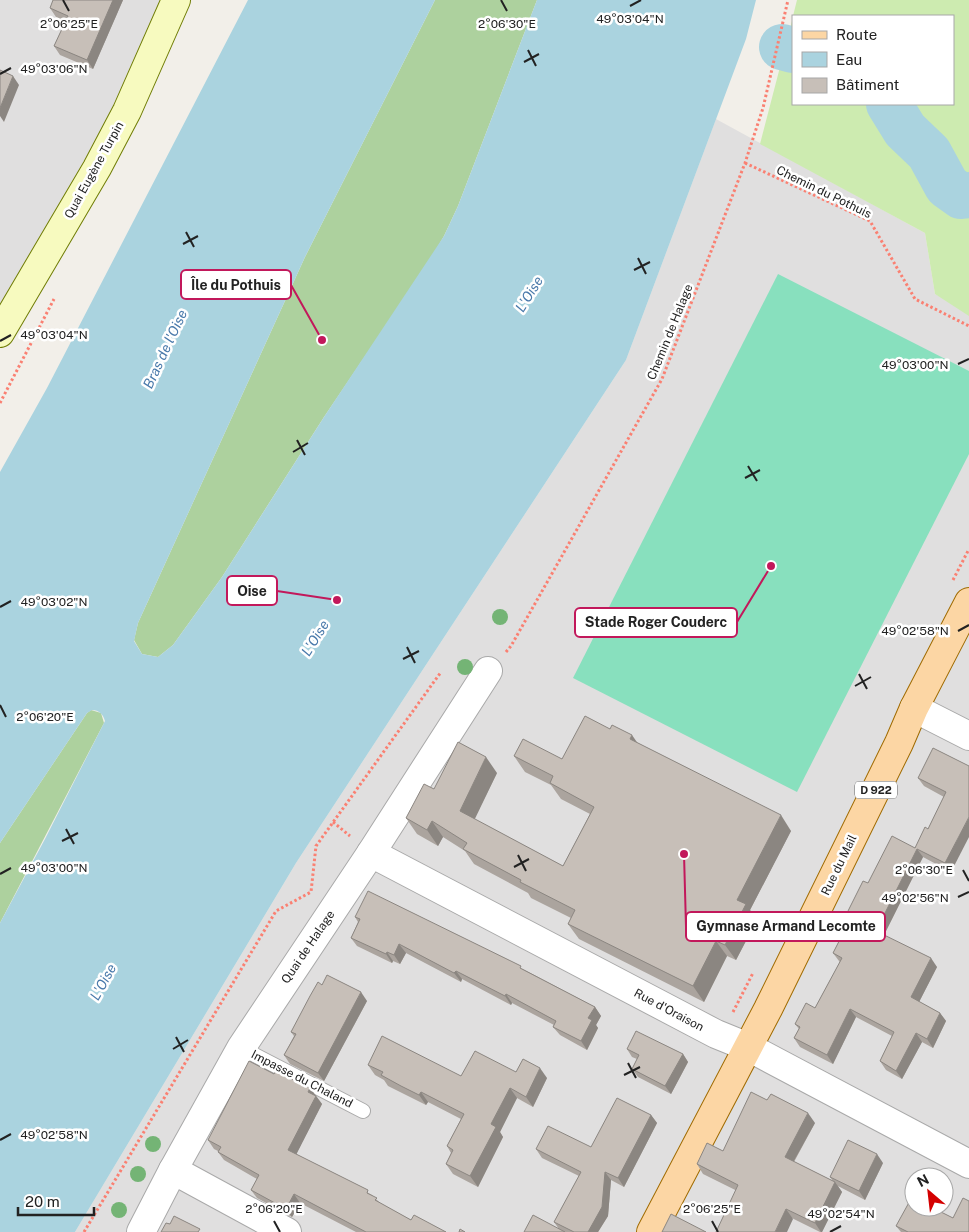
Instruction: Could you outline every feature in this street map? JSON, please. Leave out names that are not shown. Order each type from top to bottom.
[{"type":"main road","name":"Quai Eugène Turpin","points":[[0,333],[97,168],[127,111],[176,0]]},
{"type":"main road","name":"Rue du Mail","points":[[651,1232],[748,1047],[895,752],[914,708],[969,602]]},
{"type":"street","name":"Quai de Halage","points":[[141,1232],[241,1048],[361,845],[488,671]]},
{"type":"street","points":[[914,708],[969,736]]},
{"type":"street","name":"Rue d'Oraison","points":[[361,845],[702,1027],[748,1047],[969,1164]]},
{"type":"street","points":[[173,1170],[287,1232]]},
{"type":"lane","name":"Impasse du Chaland","points":[[241,1048],[364,1111]]},
{"type":"path","name":"Chemin de Halage","points":[[512,646],[662,379],[763,108],[788,0]]},
{"type":"path","name":"Chemin du Pothuis","points":[[744,163],[870,221],[916,299],[969,326]]},
{"type":"path","points":[[84,1232],[276,911],[311,892],[316,846],[441,672]]},
{"type":"path","points":[[333,822],[361,845]]},
{"type":"shaded area","points":[[0,0],[165,0],[119,108],[0,314]]},
{"type":"shaded area","points":[[716,119],[925,233],[935,294],[969,312],[969,1232],[75,1232],[296,863],[626,360]]},
{"type":"green space","points":[[435,0],[537,0],[458,206],[444,236],[428,263],[324,417],[222,577],[173,645],[158,657],[142,654],[134,640],[138,623],[305,257]]},
{"type":"green space","points":[[797,0],[969,0],[969,316],[935,294],[925,233],[760,144],[792,21],[792,105],[954,105],[954,15],[793,15]]},
{"type":"green space","points":[[778,274],[969,371],[969,454],[797,792],[573,678]]},
{"type":"green space","points":[[91,710],[101,713],[104,723],[0,923],[0,843],[87,713]]},
{"type":"water","points":[[248,0],[435,0],[305,257],[138,623],[134,641],[142,654],[158,657],[173,645],[222,577],[324,417],[444,236],[458,206],[537,0],[756,0],[746,39],[626,360],[296,863],[75,1232],[0,1232],[0,923],[105,721],[102,714],[97,711],[92,710],[87,713],[0,843],[0,472],[47,388]]},
{"type":"building","points":[[53,0],[113,0],[87,60],[54,46],[68,16],[50,8]]},
{"type":"building","points":[[0,70],[13,76],[0,108]]},
{"type":"building","points":[[585,716],[610,729],[612,725],[632,735],[630,739],[781,815],[737,900],[746,904],[725,945],[716,941],[693,986],[568,924],[575,910],[520,882],[521,880],[463,849],[467,843],[432,821],[427,830],[406,818],[424,784],[434,789],[458,742],[486,757],[460,811],[563,866],[594,807],[550,783],[553,776],[514,756],[523,739],[562,759]]},
{"type":"building","points":[[933,748],[969,766],[969,817],[945,863],[917,849],[876,931],[931,958],[911,997],[940,1013],[927,1039],[916,1033],[896,1071],[880,1061],[894,1032],[850,1009],[827,1055],[794,1038],[800,1027],[795,1024],[806,1003],[815,1008],[842,958],[833,953],[851,918],[846,915],[863,881],[868,883],[892,836],[915,848],[925,827],[928,829],[946,792],[918,778]]},
{"type":"building","points":[[368,891],[521,966],[520,968],[595,1007],[588,1018],[592,1020],[581,1041],[553,1027],[556,1021],[506,994],[505,996],[456,971],[454,973],[399,944],[394,955],[387,952],[386,954],[351,938],[360,919],[355,917]]},
{"type":"building","points":[[327,975],[361,992],[318,1073],[284,1055],[296,1034],[291,1032],[310,996],[318,982],[322,985]]},
{"type":"building","points":[[636,1031],[683,1054],[665,1086],[632,1069],[639,1055],[627,1049]]},
{"type":"building","points":[[382,1036],[461,1076],[475,1051],[516,1072],[523,1059],[540,1068],[526,1097],[510,1088],[491,1124],[496,1127],[470,1176],[446,1164],[453,1150],[447,1146],[464,1114],[421,1092],[419,1095],[401,1086],[381,1075],[383,1072],[368,1065]]},
{"type":"building","points":[[249,1061],[274,1074],[276,1071],[310,1088],[308,1092],[316,1096],[288,1150],[368,1190],[367,1193],[377,1198],[375,1200],[411,1220],[414,1215],[446,1232],[366,1232],[294,1194],[286,1209],[251,1190],[259,1175],[218,1152],[221,1147],[208,1140]]},
{"type":"building","points":[[751,1092],[767,1100],[771,1094],[808,1113],[785,1157],[835,1182],[815,1223],[786,1209],[775,1232],[716,1232],[738,1185],[697,1164],[707,1143],[723,1151]]},
{"type":"building","points":[[617,1098],[651,1115],[618,1178],[605,1172],[602,1207],[588,1232],[574,1232],[554,1222],[581,1172],[536,1149],[548,1126],[591,1147]]},
{"type":"building","points":[[848,1140],[877,1154],[859,1191],[830,1177]]},
{"type":"building","points":[[963,1198],[969,1201],[969,1232],[908,1232],[896,1226],[904,1212],[904,1217],[953,1218]]},
{"type":"building","points":[[671,1214],[706,1232],[662,1232]]},
{"type":"building","points":[[533,1215],[565,1232],[524,1232]]},
{"type":"building","points":[[174,1216],[200,1229],[198,1232],[161,1232],[166,1223],[170,1224]]},
{"type":"waterway","points":[[782,47],[792,50]]},
{"type":"waterway","points":[[890,105],[905,130],[929,153],[947,186],[961,196],[969,195]]},
{"type":"place","name":"Île du Pothuis","points":[[322,340]]},
{"type":"place","name":"Stade Roger Couderc","points":[[771,566]]},
{"type":"place","name":"Oise","points":[[337,600]]},
{"type":"place","name":"Gymnase Armand Lecomte","points":[[684,854]]},
{"type":"water label","name":"L'Oise","points":[[529,294]]},
{"type":"water label","name":"Bras de l'Oise","points":[[165,349]]},
{"type":"water label","name":"L'Oise","points":[[315,638]]},
{"type":"water label","name":"L'Oise","points":[[103,982]]}]
